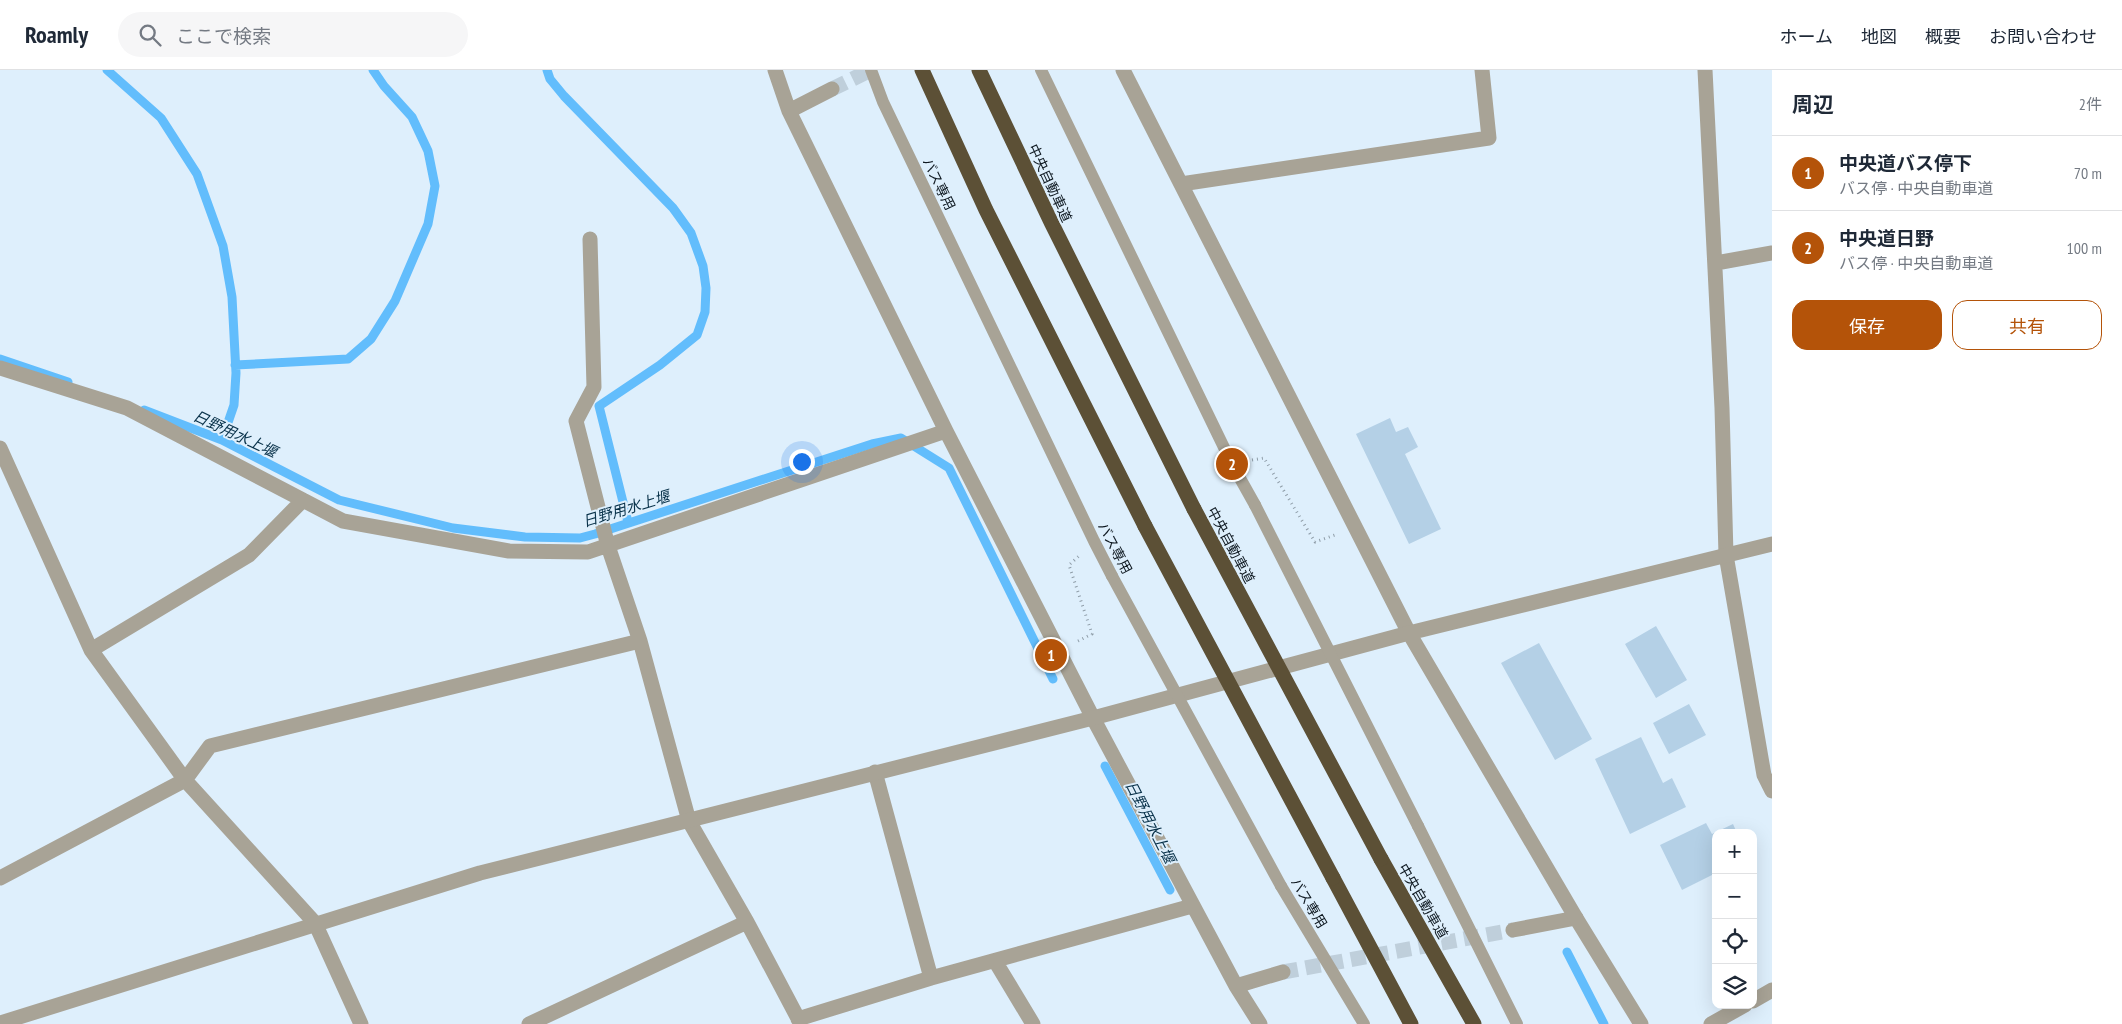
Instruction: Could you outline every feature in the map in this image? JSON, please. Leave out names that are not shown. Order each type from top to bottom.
[{"type":"highway","points":[[922,70],[986,210],[1145,526],[1411,1024]]},
{"type":"highway","name":"中央自動車道","points":[[979,70],[1051,222],[1194,510],[1380,858],[1474,1024]]},
{"type":"street","points":[[775,70],[789,111],[946,431],[1192,906],[1236,986],[1260,1024]]},
{"type":"street","points":[[1123,70],[1409,633],[1576,918],[1641,1024]]},
{"type":"street","points":[[1181,184],[1489,138],[1482,70]]},
{"type":"street","points":[[1706,70],[1716,263],[1726,555],[1772,791]]},
{"type":"street","points":[[789,111],[832,89]]},
{"type":"street","points":[[590,239],[594,387],[576,421],[607,542],[640,641],[689,821],[747,922],[800,1022],[931,978],[1192,906]]},
{"type":"street","points":[[1716,263],[1772,253]]},
{"type":"street","points":[[0,368],[127,408],[343,521],[509,551],[588,552],[607,542],[946,431]]},
{"type":"street","points":[[0,448],[91,650],[185,780],[315,923],[361,1024]]},
{"type":"street","points":[[91,650],[249,555],[303,500]]},
{"type":"street","points":[[0,1023],[480,873],[1093,718],[1409,633],[1772,544]]},
{"type":"street","points":[[0,878],[185,780],[210,746],[640,641]]},
{"type":"street","points":[[875,772],[931,978]]},
{"type":"street","points":[[1513,930],[1576,918]]},
{"type":"street","points":[[529,1024],[747,922]]},
{"type":"street","points":[[995,961],[1033,1024]]},
{"type":"street","points":[[1236,986],[1283,972]]},
{"type":"street","points":[[1757,998],[1772,990]]},
{"type":"street","points":[[1711,1024],[1738,1009]]},
{"type":"lane","name":"バス専用","points":[[871,70],[883,102],[1112,576],[1281,886],[1364,1024]]},
{"type":"lane","points":[[1041,70],[1232,464],[1255,505],[1517,1024]]},
{"type":"path","points":[[1232,464],[1264,458],[1315,542],[1355,528]]},
{"type":"path","points":[[1059,651],[1092,634],[1069,565],[1094,541]]},
{"type":"building","points":[[1390,418],[1396,432],[1408,427],[1418,447],[1405,454],[1441,529],[1409,544],[1356,434]]},
{"type":"building","points":[[1656,626],[1687,680],[1656,698],[1625,644]]},
{"type":"building","points":[[1539,643],[1592,739],[1555,760],[1501,663]]},
{"type":"building","points":[[1689,704],[1706,735],[1669,754],[1653,723]]},
{"type":"building","points":[[1641,737],[1663,783],[1672,778],[1686,807],[1630,834],[1595,759]]},
{"type":"building","points":[[1706,823],[1712,834],[1712,875],[1682,890],[1660,845]]},
{"type":"building","points":[[1733,824],[1735,829],[1722,829]]},
{"type":"waterway","points":[[107,70],[161,118],[197,174],[223,246],[232,297],[236,373],[234,405],[222,440]]},
{"type":"waterway","points":[[235,365],[348,359],[371,339],[395,301],[428,224],[435,186],[428,151],[412,117],[384,86],[373,70]]},
{"type":"waterway","points":[[547,70],[550,79],[564,96],[673,208],[691,233],[703,266],[706,288],[705,312],[697,335],[660,365],[599,406],[628,522]]},
{"type":"waterway","name":"日野用水上堰","points":[[0,359],[68,382]]},
{"type":"waterway","name":"日野用水上堰","points":[[144,410],[222,440],[339,500],[453,528],[525,537],[580,538],[872,444],[901,438],[949,468],[1053,679]]},
{"type":"waterway","name":"日野用水上堰","points":[[1105,766],[1170,890]]},
{"type":"waterway","name":"日野用水上堰","points":[[1567,952],[1604,1024]]},
{"type":"tunnel","points":[[832,89],[871,70]]},
{"type":"tunnel","points":[[1283,972],[1513,930]]},
{"type":"place","name":"中央道日野","points":[[1232,464]]},
{"type":"place","name":"中央道バス停下","points":[[1051,655]]}]
